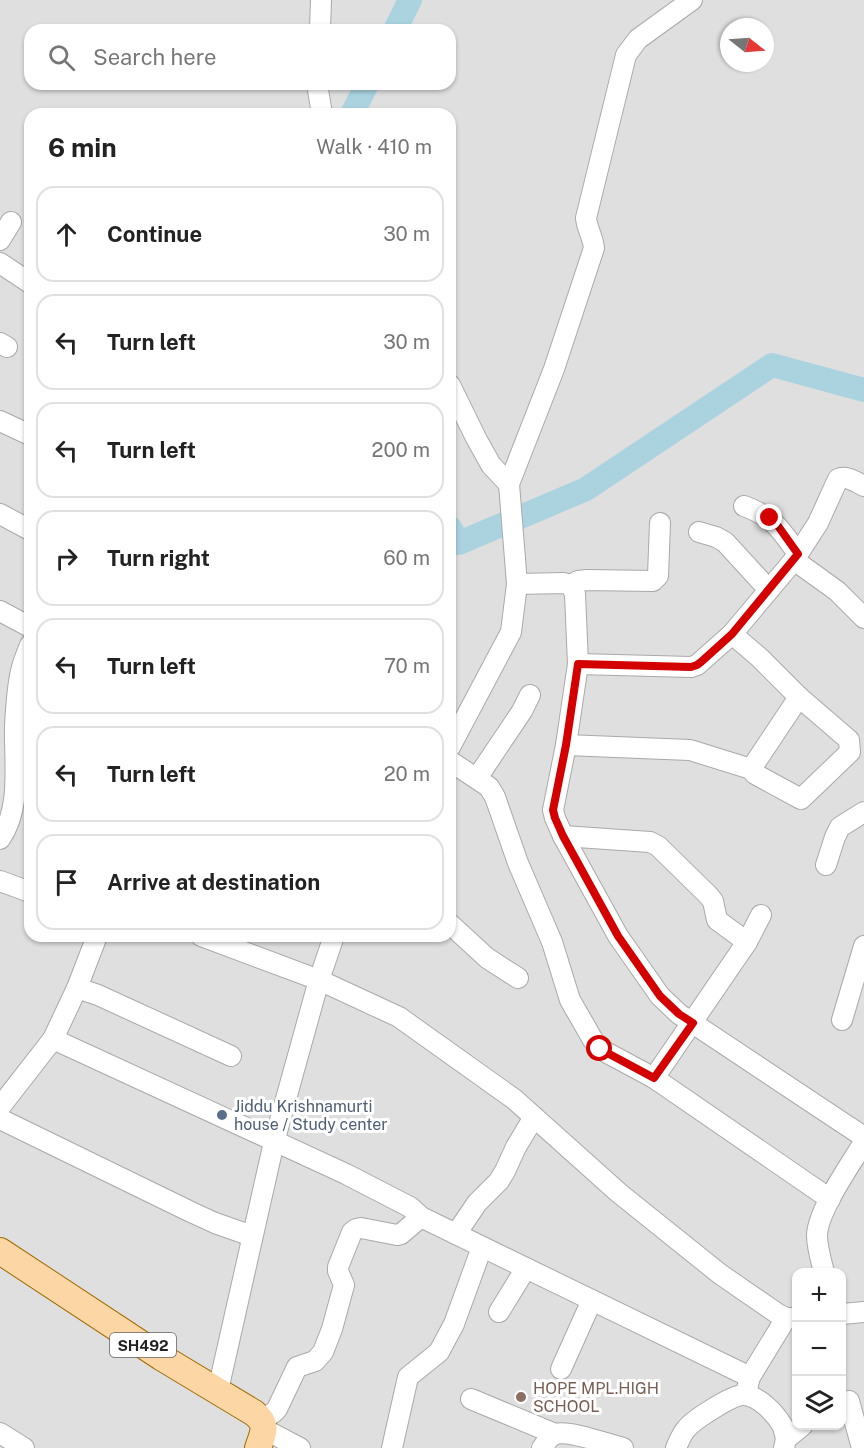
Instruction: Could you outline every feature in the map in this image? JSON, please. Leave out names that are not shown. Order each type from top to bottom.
[{"type":"main road","name":"SH492","points":[[0,1251],[161,1356],[218,1390],[261,1432]]},
{"type":"street","points":[[320,24],[321,0]]},
{"type":"street","points":[[456,736],[511,632],[516,577],[509,485],[554,369],[594,248],[586,218],[626,55],[631,46],[671,7],[692,0]]},
{"type":"street","points":[[318,90],[321,108]]},
{"type":"street","points":[[0,240],[11,222]]},
{"type":"street","points":[[0,263],[24,279]]},
{"type":"street","points":[[456,397],[491,465],[509,485]]},
{"type":"street","points":[[0,422],[24,432]]},
{"type":"street","points":[[578,664],[691,667],[697,665],[732,634],[796,557],[818,523],[837,479],[847,478],[864,486]]},
{"type":"street","points":[[744,506],[770,518],[778,526],[796,557],[837,591],[864,618]]},
{"type":"street","points":[[0,514],[24,527]]},
{"type":"street","points":[[516,577],[571,585],[587,580],[653,581],[658,576],[660,523]]},
{"type":"street","points":[[699,532],[716,537],[725,543],[769,590]]},
{"type":"street","points":[[571,585],[575,594],[578,664],[566,745],[553,810],[563,836],[624,944],[660,996],[679,1014],[864,1137]]},
{"type":"street","points":[[0,610],[24,624]]},
{"type":"street","points":[[566,745],[690,750],[751,769],[755,774],[801,799],[850,752],[849,740],[732,634]]},
{"type":"street","points":[[0,839],[6,831],[11,814],[16,778],[8,725],[24,675]]},
{"type":"street","points":[[477,778],[522,711],[530,694]]},
{"type":"street","points":[[751,769],[799,697]]},
{"type":"street","points":[[456,765],[489,787],[500,808],[518,863],[552,942],[570,1000],[600,1049],[654,1078],[830,1199]]},
{"type":"street","points":[[826,865],[840,827],[864,812]]},
{"type":"street","points":[[563,836],[650,842],[658,846],[713,901],[717,920],[747,942]]},
{"type":"street","points":[[0,881],[24,890]]},
{"type":"street","points":[[654,1078],[747,942],[761,915]]},
{"type":"street","points":[[456,929],[488,958],[518,978]]},
{"type":"street","points":[[0,1107],[53,1039],[77,988],[95,942]]},
{"type":"street","points":[[217,942],[319,980],[399,1017],[513,1099],[619,1193],[711,1266],[778,1314],[791,1318],[748,1386],[737,1396],[698,1418],[685,1430],[676,1448]]},
{"type":"street","points":[[218,1390],[274,1142],[319,980],[332,942]]},
{"type":"street","points":[[842,1020],[864,946]]},
{"type":"street","points":[[77,988],[98,995],[231,1056]]},
{"type":"street","points":[[53,1039],[346,1174],[456,1234],[592,1300],[748,1386],[756,1399],[770,1409],[782,1426],[785,1443]]},
{"type":"street","points":[[456,1234],[477,1203],[506,1171],[516,1147],[534,1117]]},
{"type":"street","points":[[0,1119],[191,1212],[252,1236]]},
{"type":"street","points":[[823,1268],[817,1237],[818,1228],[830,1199],[864,1142]]},
{"type":"street","points":[[300,1448],[261,1432],[277,1409],[297,1367],[315,1361],[323,1352],[344,1285],[338,1267],[352,1232],[361,1228],[397,1235],[422,1216]]},
{"type":"street","points":[[392,1448],[408,1377],[439,1352],[454,1324],[482,1247]]},
{"type":"street","points":[[499,1312],[526,1268]]},
{"type":"street","points":[[561,1369],[592,1300]]},
{"type":"street","points":[[846,1314],[864,1312]]},
{"type":"street","points":[[852,1399],[862,1448]]},
{"type":"street","points":[[471,1400],[549,1441],[570,1434],[622,1448]]},
{"type":"street","points":[[785,1443],[797,1430]]},
{"type":"street","points":[[0,1433],[24,1448]]},
{"type":"shaded area","points":[[0,0],[864,0],[864,1448],[0,1448]]},
{"type":"waterway","points":[[398,24],[410,0]]},
{"type":"waterway","points":[[355,108],[364,90]]},
{"type":"waterway","points":[[456,538],[459,543],[586,489],[772,365],[864,390]]},
{"type":"place","name":"Jiddu Krishnamurti house / Study center","points":[[222,1115]]},
{"type":"place","name":"HOPE MPL.HIGH SCHOOL","points":[[521,1397]]},
{"type":"route","points":[[600,1049],[654,1078],[693,1023],[679,1014],[660,996],[618,936],[555,818],[553,810],[566,745],[578,664],[691,667],[701,662],[732,634],[798,554],[770,518]]}]
